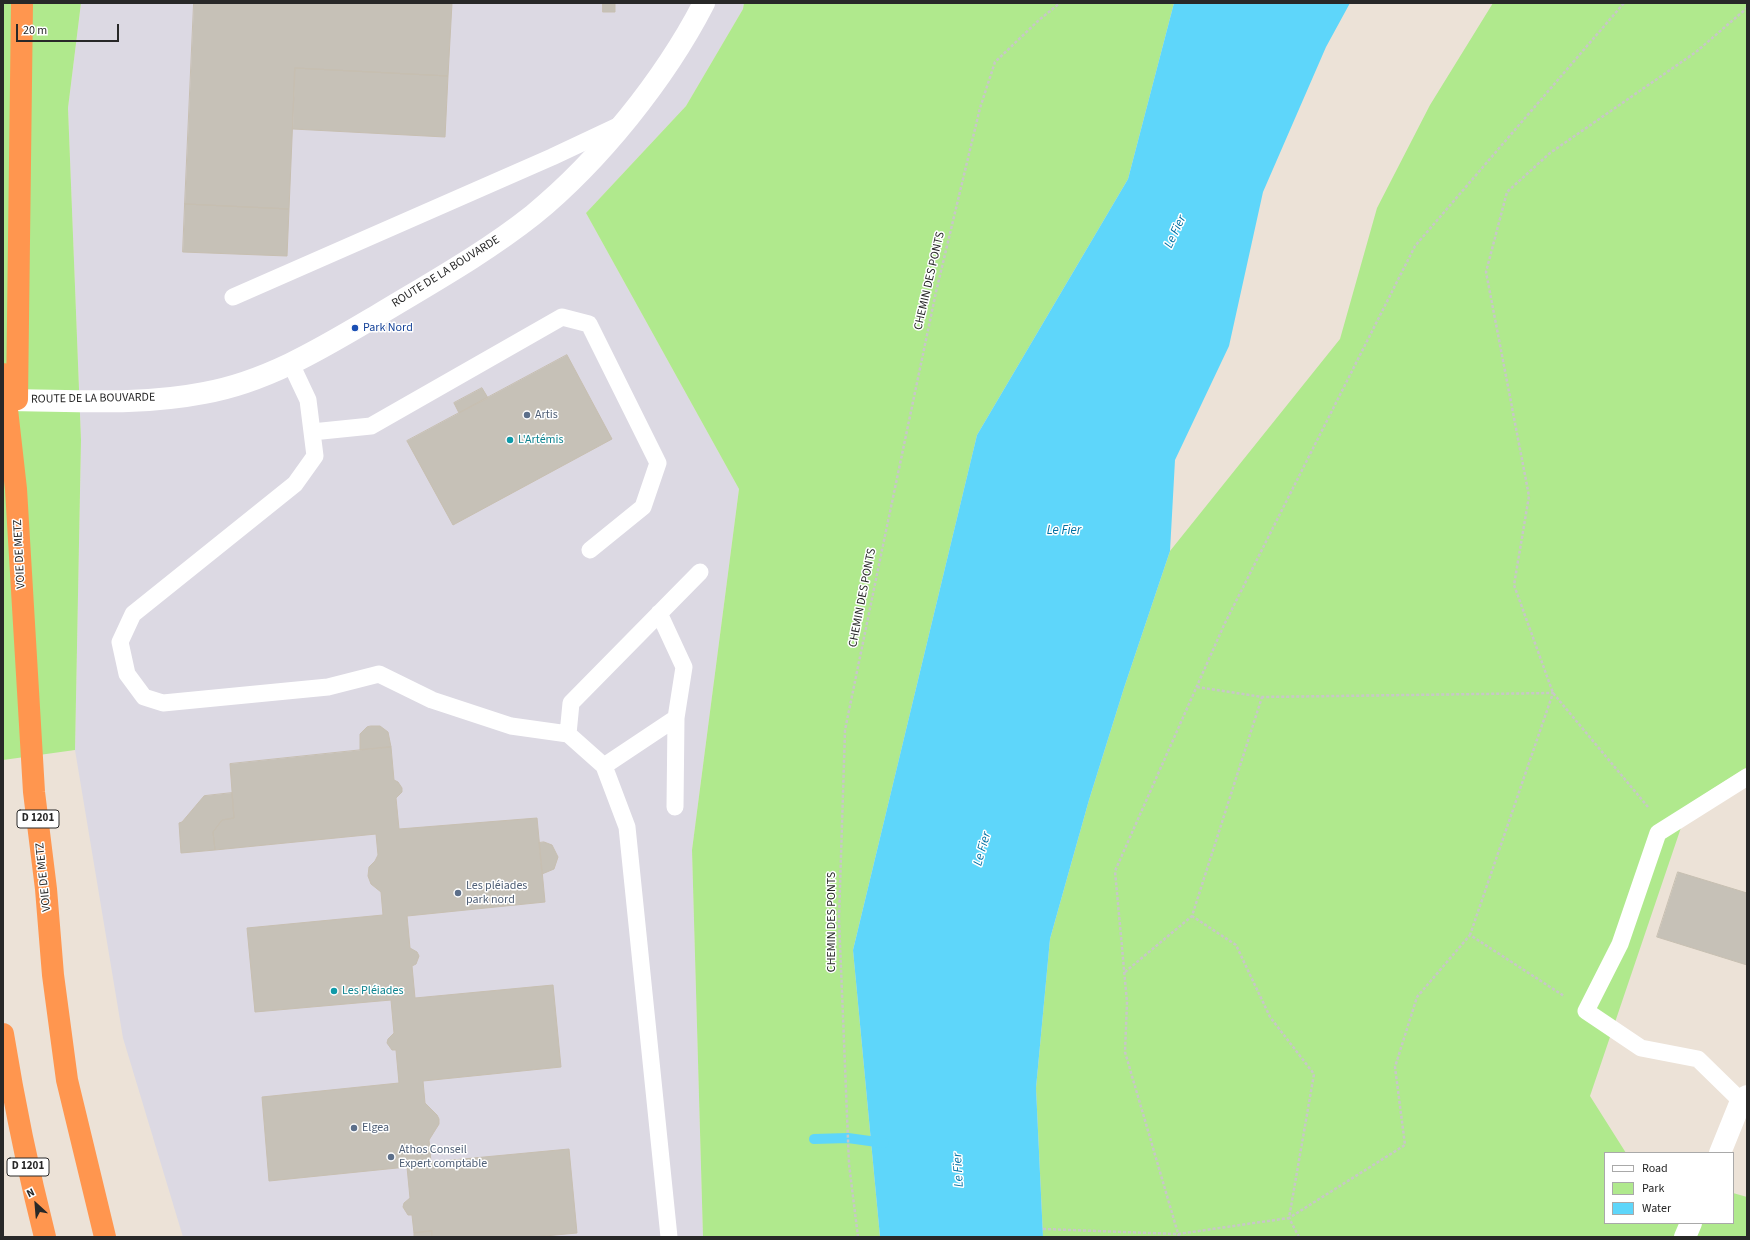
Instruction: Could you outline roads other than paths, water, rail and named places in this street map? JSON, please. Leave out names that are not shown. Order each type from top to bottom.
[{"type":"highway","name":"D 1201","points":[[16,488],[22,3]]},
{"type":"highway","points":[[3,374],[16,488]]},
{"type":"highway","name":"VOIE DE METZ","points":[[16,488],[34,792],[46,889],[53,975],[67,1080],[105,1237]]},
{"type":"highway","points":[[3,1034],[13,1096]]},
{"type":"highway","name":"D 1201","points":[[3,1060],[13,1096],[30,1176],[46,1237]]},
{"type":"street","name":"ROUTE DE LA BOUVARDE","points":[[3,400],[139,401],[203,394],[236,385],[291,364],[355,328],[486,249],[533,214],[580,171],[623,123],[665,70],[704,3]]},
{"type":"street","points":[[1720,1152],[1744,1098]]},
{"type":"street","points":[[1685,1237],[1691,1224]]},
{"type":"lane","points":[[233,297],[552,157],[623,123]]},
{"type":"lane","points":[[312,432],[371,426],[562,317],[589,324],[658,463],[643,507],[590,550]]},
{"type":"lane","points":[[291,364],[308,400],[315,456],[295,484],[133,614],[120,642],[127,674],[144,697],[163,704],[328,687],[379,674],[432,700],[511,726],[568,734],[604,766],[627,827],[669,1237]]},
{"type":"lane","points":[[568,734],[571,703],[700,572]]},
{"type":"lane","points":[[659,613],[684,667],[676,718],[675,807]]},
{"type":"lane","points":[[604,766],[676,718]]},
{"type":"lane","points":[[1744,1098],[1698,1059],[1641,1048],[1586,1011],[1620,944],[1658,833],[1747,777]]},
{"type":"water","name":"Le Fier","points":[[1174,3],[1350,3],[1326,47],[1263,192],[1229,346],[1175,460],[1170,551],[1124,688],[1089,800],[1050,939],[1036,1088],[1043,1237],[880,1237],[853,950],[977,435],[1128,179]]},
{"type":"waterway","points":[[814,1139],[848,1138],[884,1143]]},
{"type":"place","name":"Park Nord","points":[[355,328]]},
{"type":"place","name":"Artis","points":[[527,415]]},
{"type":"place","name":"L'Artémis","points":[[510,440]]},
{"type":"place","name":"Les pléiades park nord","points":[[458,893]]},
{"type":"place","name":"Les Pléiades","points":[[334,991]]},
{"type":"place","name":"Elgea","points":[[354,1128]]},
{"type":"place","name":"Athos Conseil Expert comptable","points":[[391,1157]]}]
